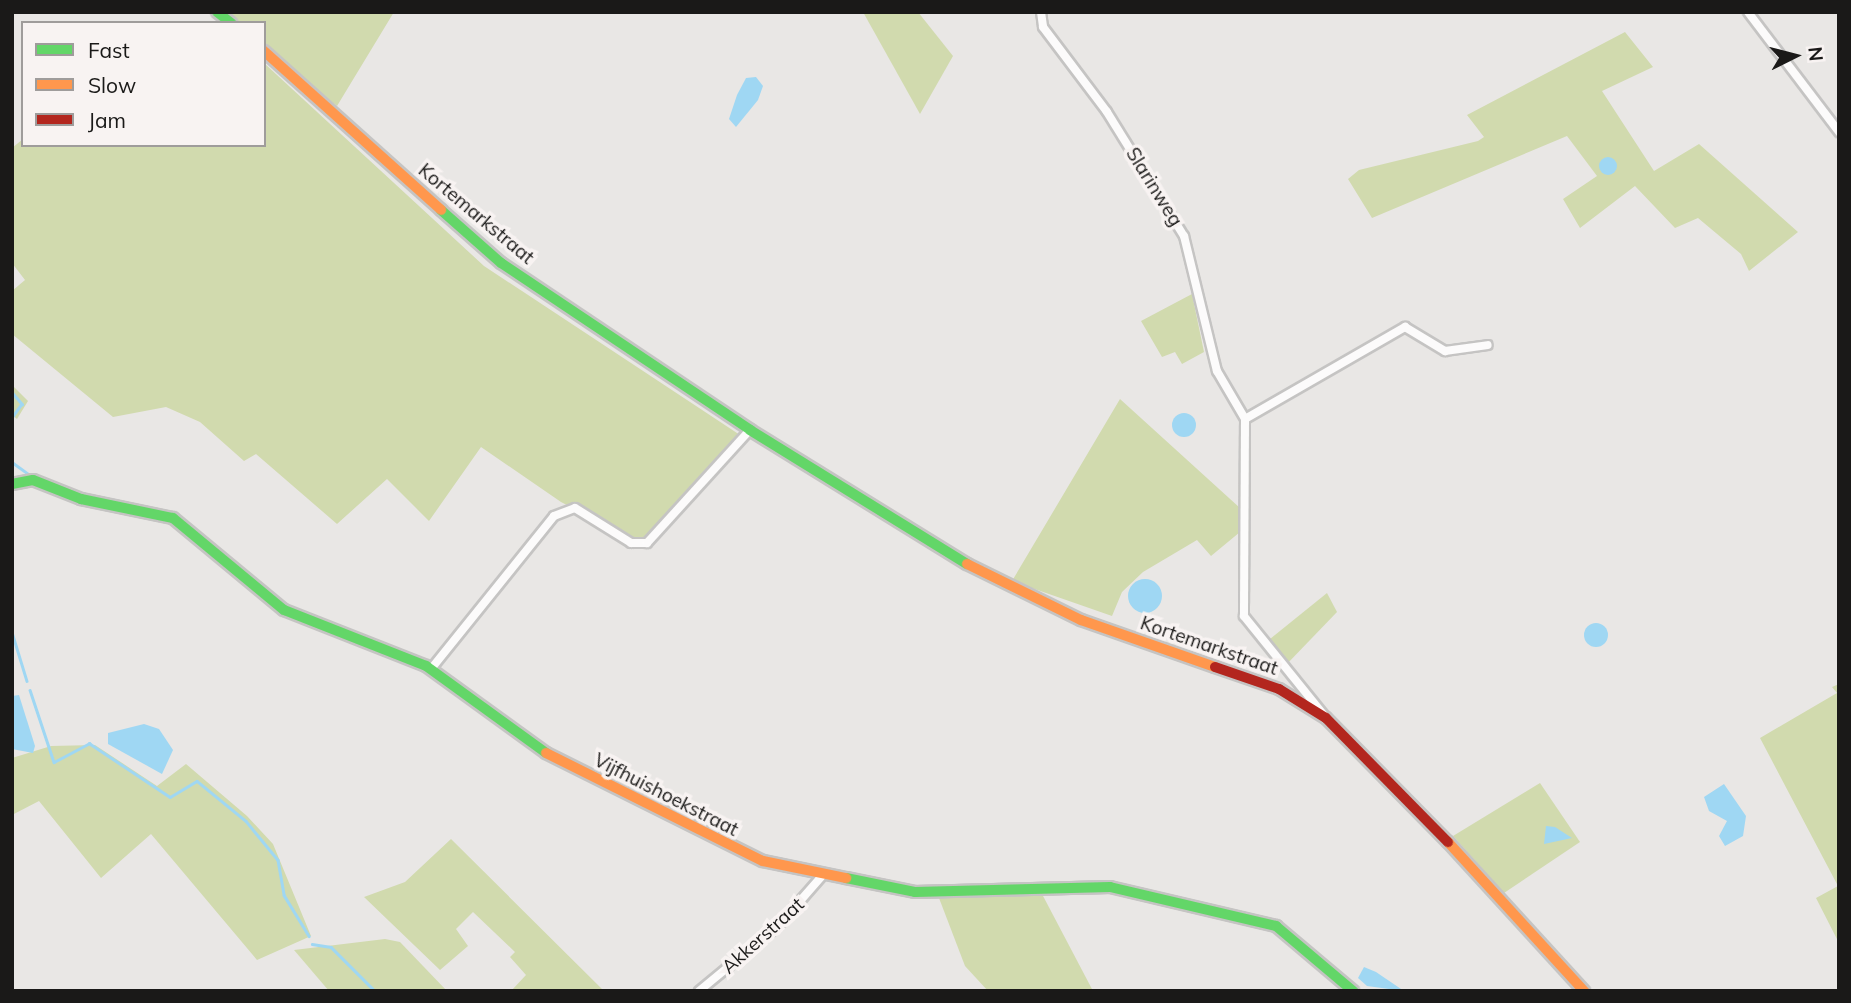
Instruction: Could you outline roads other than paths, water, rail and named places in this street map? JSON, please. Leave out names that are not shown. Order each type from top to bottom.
[{"type":"street","name":"Slarinweg","points":[[1041,12],[1043,27],[1176,219],[1217,371],[1245,419]]},
{"type":"street","points":[[1748,12],[1839,132]]},
{"type":"street","name":"Kortemarkstraat","points":[[266,53],[501,263],[750,430],[977,570],[1081,620],[1279,689],[1326,718],[1386,774],[1584,991]]},
{"type":"street","points":[[1326,718],[1244,616],[1245,419],[1405,327],[1445,351],[1488,345]]},
{"type":"street","points":[[431,669],[554,516],[575,508],[631,543],[647,543],[750,430]]},
{"type":"street","name":"Vijfhuishoekstraat","points":[[12,484],[33,480],[81,499],[173,518],[284,610],[431,669],[527,744],[745,854],[821,877],[915,892],[1110,887],[1276,926],[1353,991]]},
{"type":"street","name":"Akkerstraat","points":[[699,991],[779,925],[821,877]]},
{"type":"water","points":[[756,77],[763,86],[758,100],[736,127],[729,119],[737,95],[746,78]]},
{"type":"water","points":[[1608,157],[1614,160],[1617,166],[1614,172],[1608,175],[1602,172],[1599,166],[1602,160]]},
{"type":"water","points":[[1184,413],[1193,416],[1196,425],[1193,434],[1184,437],[1175,434],[1172,425],[1175,416]]},
{"type":"water","points":[[1145,579],[1157,584],[1162,596],[1157,608],[1145,613],[1133,608],[1128,596],[1133,584]]},
{"type":"water","points":[[1596,623],[1607,630],[1608,635],[1601,646],[1596,647],[1585,640],[1584,635],[1591,624]]},
{"type":"water","points":[[19,695],[35,746],[33,753],[12,749],[12,696]]},
{"type":"water","points":[[144,724],[159,729],[173,750],[162,774],[108,744],[108,733]]},
{"type":"water","points":[[1724,784],[1746,816],[1743,836],[1725,846],[1719,836],[1727,821],[1709,811],[1704,797]]},
{"type":"water","points":[[1546,826],[1555,827],[1572,838],[1544,844]]},
{"type":"water","points":[[1364,967],[1404,991],[1367,986],[1358,978]]},
{"type":"waterway","points":[[12,392],[22,404],[12,418]]},
{"type":"waterway","points":[[12,462],[31,476]]},
{"type":"waterway","points":[[12,632],[27,681]]},
{"type":"waterway","points":[[30,690],[54,762],[89,743],[170,797],[197,781],[246,821],[278,860],[284,895],[309,936]]},
{"type":"waterway","points":[[312,944],[331,947],[375,991]]}]
